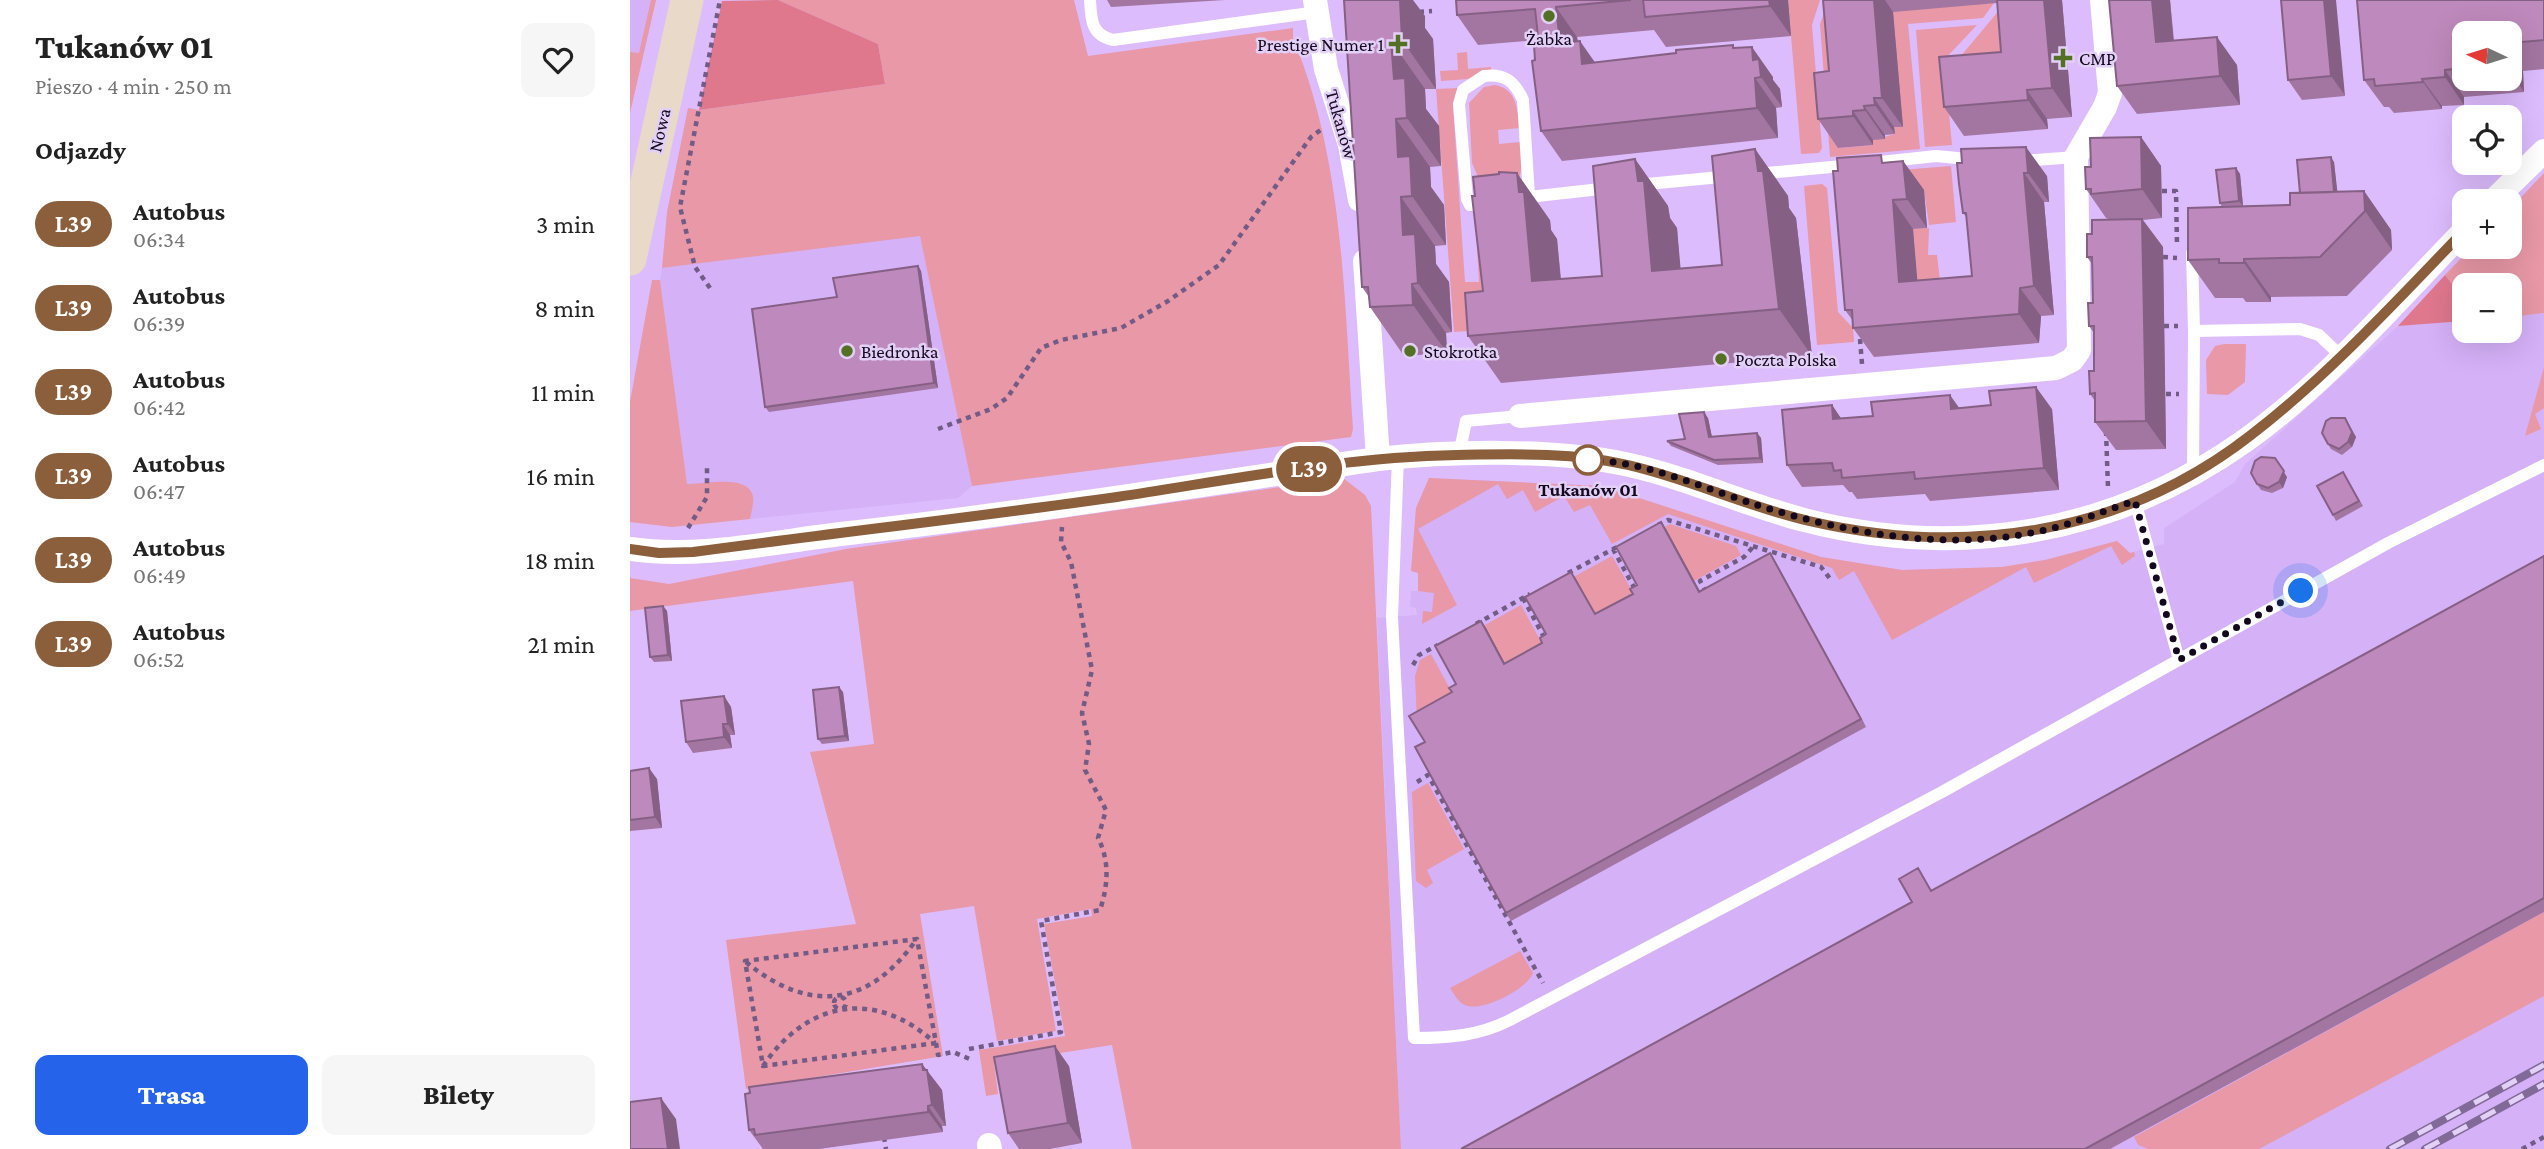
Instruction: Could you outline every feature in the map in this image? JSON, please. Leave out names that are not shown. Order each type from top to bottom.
[{"type":"main road","name":"Nowa","points":[[630,259],[687,0]]},
{"type":"street","points":[[1520,416],[2066,365],[2078,350],[2076,157],[2105,107],[2110,93],[2102,0]]},
{"type":"street","name":"Tukanów","points":[[1316,6],[1326,69],[1350,145],[1363,228],[1388,458]]},
{"type":"street","points":[[2505,189],[2544,151]]},
{"type":"street","points":[[630,549],[659,553],[693,552],[1058,505],[1388,458],[1459,455],[1537,456],[1623,464],[1802,519],[1866,533],[1947,539],[2009,536],[2049,529],[2135,501],[2193,473],[2247,439],[2341,356],[2452,243]]},
{"type":"lane","points":[[1090,0],[1096,32],[1113,40],[1316,6]]},
{"type":"lane","points":[[1530,197],[1523,100],[1517,87],[1507,78],[1484,76],[1463,90],[1459,104],[1466,199],[1470,205],[1936,156],[1997,162],[2076,157]]},
{"type":"lane","points":[[2192,239],[2193,473]]},
{"type":"lane","points":[[2194,331],[2300,329],[2319,335],[2341,356]]},
{"type":"lane","points":[[1459,455],[1466,421],[1520,416]]},
{"type":"lane","points":[[1388,458],[1392,617],[1414,1038],[1475,1034],[1499,1026],[1942,792],[2388,543],[2544,465]]},
{"type":"lane","points":[[2135,501],[2179,660]]},
{"type":"path","points":[[710,288],[695,267],[680,207],[720,0]]},
{"type":"path","points":[[1406,13],[1432,12]]},
{"type":"path","points":[[938,429],[991,409],[1007,398],[1041,348],[1062,340],[1121,328],[1168,301],[1219,265],[1311,137],[1329,125]]},
{"type":"path","points":[[2162,191],[2176,191],[2178,271]]},
{"type":"path","points":[[2163,257],[2178,258]]},
{"type":"path","points":[[2179,312],[2179,339]]},
{"type":"path","points":[[2164,326],[2179,326]]},
{"type":"path","points":[[1860,339],[1862,365]]},
{"type":"path","points":[[2180,380],[2180,407]]},
{"type":"path","points":[[2166,394],[2180,394]]},
{"type":"path","points":[[2105,424],[2109,496]]},
{"type":"path","points":[[688,529],[707,496],[707,468]]},
{"type":"path","points":[[969,1049],[1061,1032],[1041,921],[1100,910],[1108,880],[1104,850],[1098,838],[1106,810],[1085,770],[1089,744],[1082,713],[1092,670],[1071,562],[1060,541],[1058,505]]},
{"type":"path","points":[[1646,531],[1668,520],[1821,568],[1831,580]]},
{"type":"path","points":[[1557,580],[1624,543]]},
{"type":"path","points":[[1709,597],[1700,581],[1744,557],[1753,547]]},
{"type":"path","points":[[1613,549],[1638,594]]},
{"type":"path","points":[[1744,557],[1749,565]]},
{"type":"path","points":[[1465,630],[1534,592]]},
{"type":"path","points":[[1523,598],[1548,644]]},
{"type":"path","points":[[1411,672],[1419,655],[1442,643]]},
{"type":"path","points":[[1415,770],[1416,783],[1428,775],[1551,998]]},
{"type":"path","points":[[746,961],[917,939]]},
{"type":"path","points":[[746,961],[775,984],[794,992],[839,997],[866,988],[893,970],[917,939]]},
{"type":"path","points":[[917,939],[937,1055],[953,1052],[972,1060]]},
{"type":"path","points":[[746,961],[763,1066]]},
{"type":"path","points":[[839,997],[834,1002],[841,1009]]},
{"type":"path","points":[[763,1066],[777,1045],[792,1031],[821,1014],[841,1009],[880,1011],[902,1019],[936,1043]]},
{"type":"path","points":[[763,1066],[936,1043]]},
{"type":"path","points":[[884,1137],[886,1149]]},
{"type":"path","points":[[2522,1149],[2544,1137]]},
{"type":"shaded area","points":[[630,0],[656,0],[630,113]]},
{"type":"shaded area","points":[[651,0],[656,0],[630,113],[630,52],[639,53]]},
{"type":"shaded area","points":[[778,0],[1074,0],[1088,56],[1293,28],[1293,38],[1323,133],[1332,181],[1344,281],[1353,429],[1351,437],[972,486],[920,236],[662,268],[667,212],[688,108],[699,110],[885,84],[878,44]]},
{"type":"shaded area","points":[[778,0],[878,44],[885,84],[699,110],[722,1]]},
{"type":"shaded area","points":[[1788,0],[1820,0],[1812,25],[1822,148],[1819,153],[1801,154]]},
{"type":"shaded area","points":[[1829,0],[1839,148],[1873,145],[1873,140],[1895,134],[1894,127],[1902,127],[1894,24],[1889,7],[1994,3],[1983,18],[1908,24],[1920,149],[1830,157],[1820,24]]},
{"type":"shaded area","points":[[2006,2],[2019,52],[1960,57]]},
{"type":"shaded area","points":[[1977,25],[1944,60],[1952,145],[1925,147],[1916,30]]},
{"type":"shaded area","points":[[1467,52],[1468,69],[1491,67],[1491,70],[1468,79],[1441,81],[1440,71],[1458,70],[1457,53]]},
{"type":"shaded area","points":[[1495,85],[1512,95],[1520,128],[1498,130],[1499,144],[1520,142],[1523,163],[1519,179],[1481,184],[1472,163],[1469,103],[1484,87]]},
{"type":"shaded area","points":[[1459,88],[1453,106],[1465,282],[1479,282],[1476,229],[1497,329],[1454,332],[1436,89]]},
{"type":"shaded area","points":[[1951,166],[1956,222],[1929,225],[1924,190],[1837,175]]},
{"type":"shaded area","points":[[2544,173],[2544,313],[2522,316],[2522,273],[2452,273],[2452,284],[2445,275],[2460,259],[2522,259],[2522,196]]},
{"type":"shaded area","points":[[1822,184],[1827,188],[1838,312],[1853,328],[1854,342],[1817,345],[1804,186]]},
{"type":"shaded area","points":[[1929,228],[1928,255],[1937,255],[1940,281],[1918,288],[1913,229]]},
{"type":"shaded area","points":[[920,235],[972,486],[958,498],[750,519],[753,497],[737,483],[687,485],[660,280],[662,268]]},
{"type":"shaded area","points":[[2445,275],[2452,284],[2452,322],[2398,326]]},
{"type":"shaded area","points":[[652,280],[660,280],[687,484],[724,482],[743,485],[750,490],[753,497],[750,519],[672,527],[630,522],[630,402]]},
{"type":"shaded area","points":[[2544,313],[2544,1149],[1401,1149],[1377,618],[1417,615],[1416,608],[1410,607],[1411,591],[1418,591],[1418,573],[1411,571],[1416,508],[1429,478],[1602,486],[1821,557],[1902,570],[2002,567],[2045,560],[2117,541],[2130,553],[2164,544],[2164,528],[2235,482],[2245,464],[2398,326],[2452,322],[2452,343],[2522,343],[2522,316]]},
{"type":"shaded area","points":[[2246,344],[2245,382],[2228,395],[2207,394],[2206,360],[2215,346]]},
{"type":"shaded area","points":[[2544,367],[2544,408],[2535,414],[2541,429],[2525,436]]},
{"type":"shaded area","points":[[1343,478],[1365,495],[1371,506],[1401,1149],[1132,1149],[1112,1045],[994,1063],[998,1094],[986,1096],[979,1050],[1065,1036],[1044,924],[1092,916],[1091,909],[1037,919],[1056,1031],[997,1041],[974,906],[920,914],[943,1056],[746,1089],[726,940],[856,924],[810,752],[874,744],[853,581],[630,611],[630,578],[669,584],[846,549]]},
{"type":"shaded area","points":[[1429,478],[1602,486],[1821,557],[1902,570],[2002,567],[2045,560],[2117,541],[2130,553],[2134,552],[2135,556],[2122,565],[2111,546],[2034,583],[2026,567],[1892,640],[1854,571],[1839,580],[1832,568],[1668,514],[1612,544],[1590,505],[1574,512],[1564,496],[1535,512],[1523,490],[1507,499],[1498,484],[1418,529],[1457,605],[1422,624],[1423,611],[1432,612],[1434,593],[1418,591],[1418,573],[1411,571],[1416,508]]},
{"type":"shaded area","points":[[1670,524],[1736,546],[1741,555],[1694,581],[1666,529],[1621,550]]},
{"type":"shaded area","points":[[1612,556],[1638,601],[1600,622],[1531,600]]},
{"type":"shaded area","points":[[1521,605],[1546,651],[1509,671],[1440,650]]},
{"type":"shaded area","points":[[1431,654],[1456,700],[1417,721],[1415,676],[1420,660]]},
{"type":"shaded area","points":[[1428,783],[1464,849],[1427,870],[1433,883],[1426,888],[1416,881],[1412,792]]},
{"type":"shaded area","points":[[2544,912],[2544,996],[2259,1149],[2148,1149],[2138,1145],[2134,1137]]},
{"type":"shaded area","points":[[1520,951],[1533,973],[1522,986],[1503,998],[1482,1006],[1465,1005],[1456,998],[1450,988]]},
{"type":"building","points":[[1344,0],[1400,0],[1402,40],[1391,41],[1394,79],[1405,78],[1407,118],[1396,119],[1398,157],[1410,156],[1412,196],[1401,197],[1403,235],[1415,234],[1418,283],[1412,284],[1413,305],[1370,307],[1368,287],[1362,287]]},
{"type":"building","points":[[1456,0],[1631,0],[1556,7],[1560,43],[1580,41],[1582,64],[1676,53],[1676,50],[1733,45],[1733,48],[1752,47],[1753,60],[1759,59],[1761,77],[1755,78],[1757,108],[1541,131],[1532,61],[1535,60],[1534,45],[1539,45],[1535,9],[1457,15]]},
{"type":"building","points":[[1643,0],[1769,0],[1770,6],[1645,17]]},
{"type":"building","points":[[1823,0],[1874,0],[1882,98],[1874,98],[1875,105],[1864,106],[1865,110],[1853,111],[1853,116],[1818,119],[1814,73],[1829,71]]},
{"type":"building","points":[[1997,0],[2044,0],[2052,88],[2027,90],[2028,100],[1944,107],[1939,57],[2001,52]]},
{"type":"building","points":[[2109,0],[2152,0],[2156,42],[2217,37],[2220,76],[2117,86]]},
{"type":"building","points":[[2281,0],[2324,0],[2331,76],[2288,80]]},
{"type":"building","points":[[2357,0],[2544,0],[2544,40],[2522,42],[2522,21],[2452,21],[2452,69],[2445,70],[2445,77],[2422,79],[2423,82],[2375,86],[2374,79],[2364,80]]},
{"type":"building","points":[[2141,137],[2142,189],[2091,194],[2091,189],[2086,189],[2085,167],[2091,167],[2090,138]]},
{"type":"building","points":[[2026,147],[2028,173],[2024,173],[2034,286],[2020,288],[2019,314],[1853,328],[1852,310],[1845,310],[1833,171],[1838,171],[1837,158],[1881,155],[1882,163],[1903,161],[1907,199],[1893,200],[1899,282],[1972,276],[1966,213],[1963,213],[1957,163],[1962,163],[1961,149]]},
{"type":"building","points":[[1755,149],[1758,171],[1763,171],[1779,309],[1468,336],[1465,293],[1483,291],[1472,196],[1475,196],[1473,177],[1499,172],[1517,173],[1519,192],[1524,192],[1532,281],[1602,276],[1593,166],[1635,159],[1638,181],[1644,181],[1652,271],[1722,265],[1712,156]]},
{"type":"building","points":[[2331,157],[2334,192],[2300,193],[2297,160]]},
{"type":"building","points":[[2236,168],[2239,201],[2220,203],[2216,170]]},
{"type":"building","points":[[2364,191],[2365,211],[2320,257],[2244,259],[2244,263],[2219,263],[2219,259],[2188,260],[2188,208],[2290,205],[2290,193]]},
{"type":"building","points":[[2142,219],[2146,421],[2095,422],[2095,393],[2090,394],[2089,371],[2094,371],[2094,326],[2089,326],[2088,303],[2093,303],[2092,257],[2087,257],[2087,234],[2092,234],[2092,220]]},
{"type":"building","name":"Biedronka","points":[[918,266],[934,383],[765,407],[752,309],[837,297],[833,278]]},
{"type":"building","points":[[2036,387],[2044,468],[1915,479],[1914,472],[1842,478],[1841,470],[1834,471],[1832,463],[1787,465],[1782,410],[1832,405],[1833,419],[1873,416],[1871,402],[1950,395],[1951,409],[1991,405],[1989,391]]},
{"type":"building","points":[[1704,412],[1709,437],[1757,433],[1760,458],[1714,460],[1667,441],[1685,439],[1679,414]]},
{"type":"building","points":[[2331,418],[2345,418],[2352,432],[2348,442],[2339,449],[2328,444],[2322,433],[2326,421]]},
{"type":"building","points":[[2261,457],[2275,458],[2284,471],[2279,482],[2268,488],[2257,484],[2251,473],[2255,461]]},
{"type":"building","points":[[2343,472],[2359,501],[2333,515],[2317,486]]},
{"type":"building","points":[[1661,522],[1699,592],[1770,553],[1861,719],[1506,913],[1415,747],[1425,742],[1409,716],[1452,692],[1449,688],[1456,684],[1435,646],[1481,621],[1504,664],[1542,643],[1540,638],[1546,634],[1525,597],[1571,572],[1595,614],[1633,594],[1630,589],[1637,585],[1616,547]]},
{"type":"building","points":[[2544,556],[2544,898],[2085,1149],[1461,1149],[1912,902],[1899,879],[1918,868],[1931,891]]},
{"type":"building","points":[[663,606],[668,655],[650,657],[645,608]]},
{"type":"building","points":[[839,687],[845,736],[818,739],[813,690]]},
{"type":"building","points":[[724,696],[728,724],[723,724],[724,737],[686,742],[681,701]]},
{"type":"building","points":[[649,768],[655,817],[630,820],[630,771]]},
{"type":"building","points":[[1055,1046],[1068,1123],[1008,1133],[994,1057]]},
{"type":"building","points":[[922,1064],[923,1070],[927,1070],[932,1105],[928,1106],[928,1112],[755,1135],[754,1129],[749,1130],[745,1094],[750,1093],[749,1087]]},
{"type":"building","points":[[661,1098],[668,1149],[630,1149],[630,1102]]},
{"type":"railway","points":[[2390,1149],[2544,1065]]},
{"type":"railway","points":[[2425,1149],[2544,1084]]},
{"type":"bus line","name":"L39","points":[[630,549],[659,553],[693,552],[909,526],[1378,459],[1459,455],[1537,456],[1623,464],[1802,519],[1866,533],[1947,539],[2009,536],[2049,529],[2135,501],[2193,473],[2247,439],[2341,356],[2452,243]]},
{"type":"place","name":"Żabka","points":[[1549,16]]},
{"type":"place","name":"Prestige Numer 1","points":[[1398,44]]},
{"type":"place","name":"CMP","points":[[2063,58]]},
{"type":"place","name":"Biedronka","points":[[847,351]]},
{"type":"place","name":"Stokrotka","points":[[1410,351]]},
{"type":"place","name":"Poczta Polska","points":[[1721,359]]},
{"type":"place","name":"Tukanów 01","points":[[1588,460]]},
{"type":"route","points":[[1588,460],[1623,464],[1802,519],[1866,533],[1947,539],[2009,536],[2049,529],[2135,501],[2146,549],[2179,660],[2301,591]]}]
